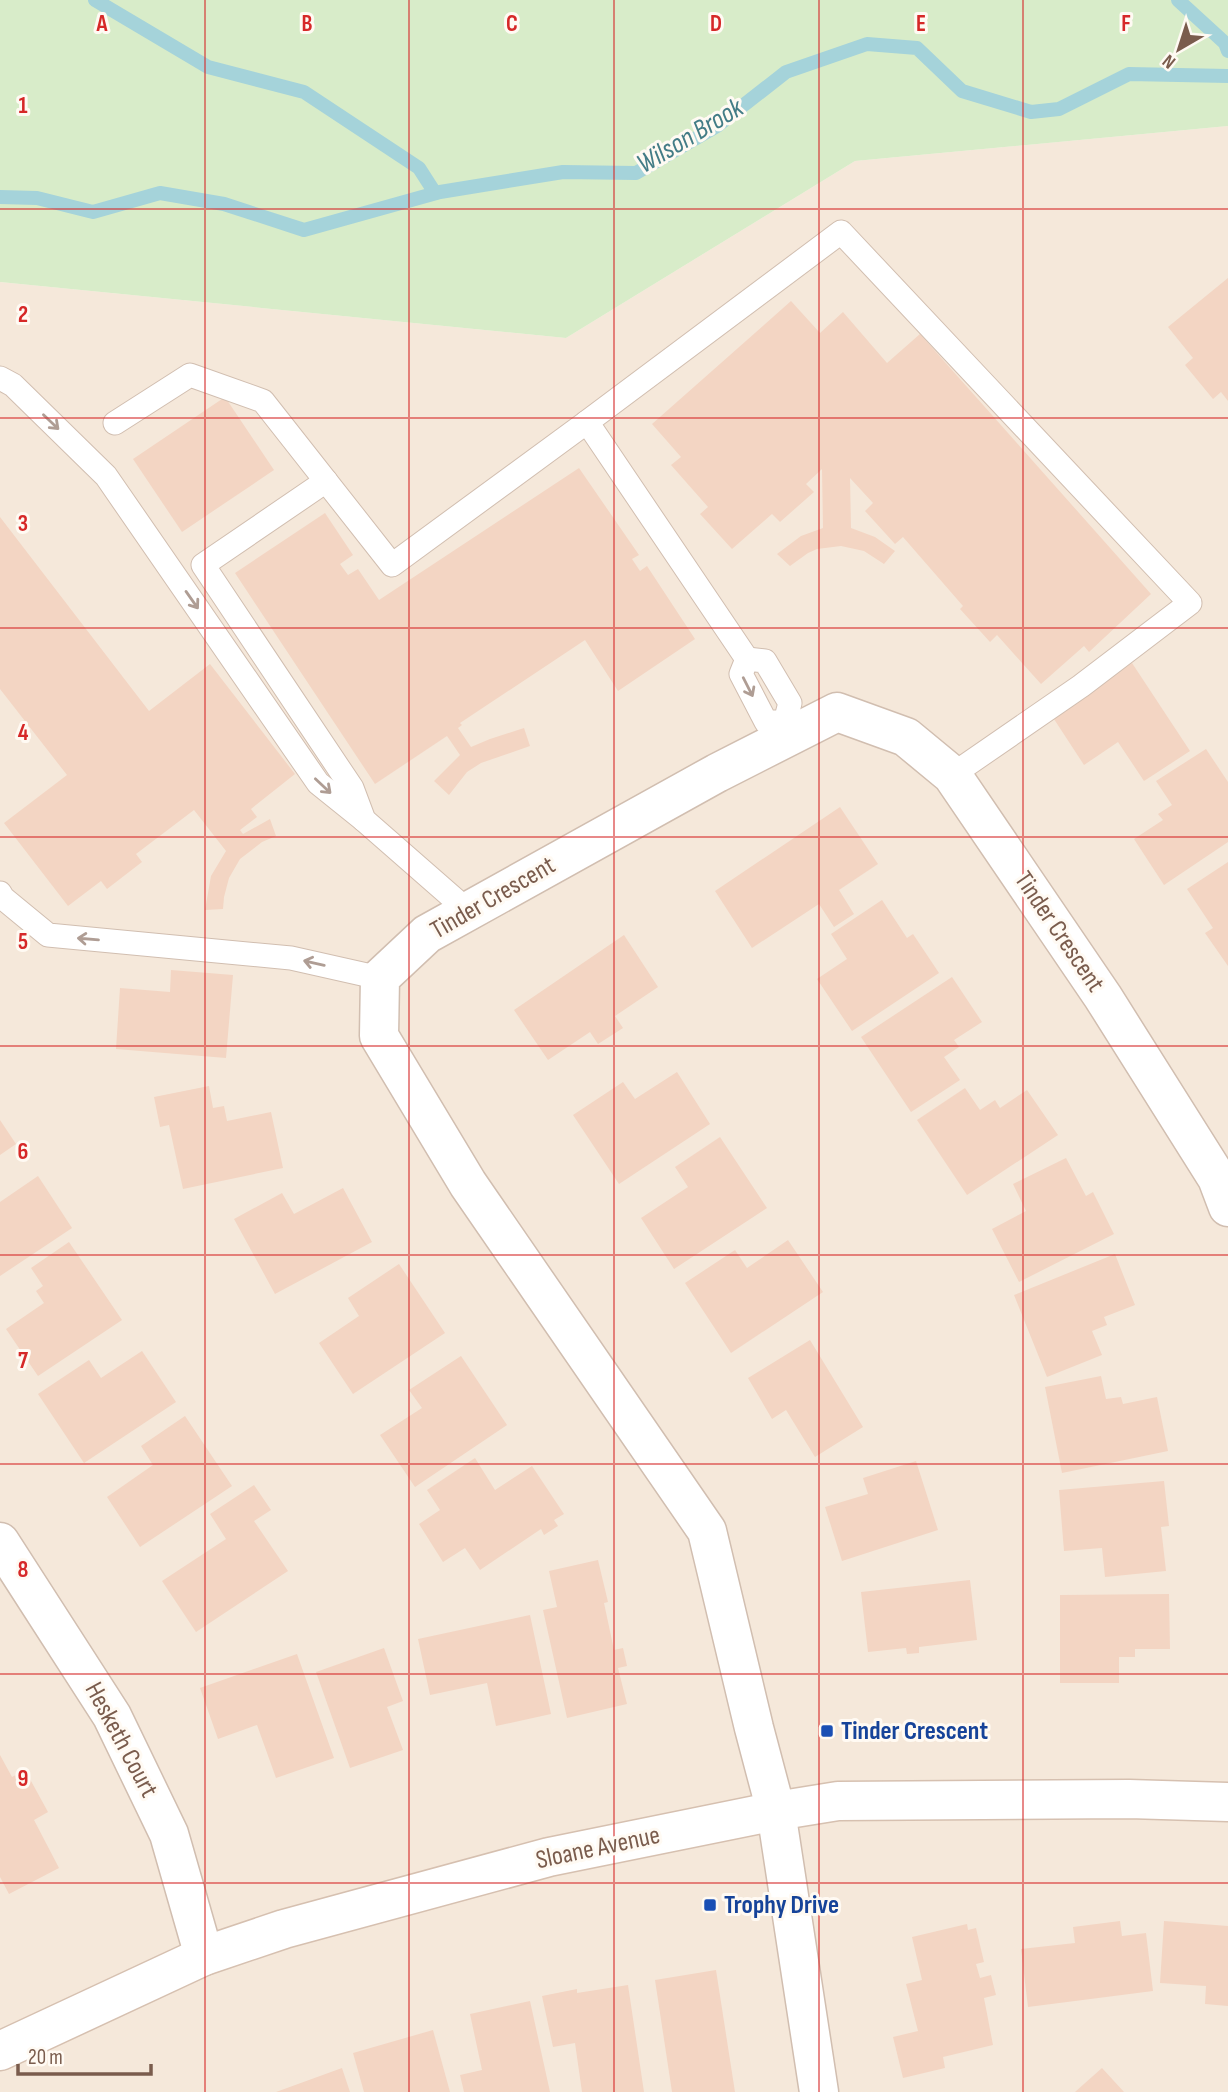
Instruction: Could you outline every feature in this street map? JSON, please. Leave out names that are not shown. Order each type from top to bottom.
[{"type":"street","name":"Tinder Crescent","points":[[380,978],[428,934],[717,773],[789,728],[837,712],[905,737],[952,775],[1110,1008],[1217,1178],[1228,1207]]},
{"type":"street","points":[[380,978],[379,1036],[468,1184],[707,1531],[776,1811],[819,2092]]},
{"type":"street","name":"Hesketh Court","points":[[0,1542],[112,1716],[169,1834],[204,1956]]},
{"type":"street","name":"Sloane Avenue","points":[[0,2051],[204,1956],[284,1929],[549,1857],[838,1801],[1228,1802]]},
{"type":"lane","points":[[115,423],[190,375],[263,401],[393,565],[841,232],[1190,603],[1082,686],[952,775]]},
{"type":"lane","points":[[0,377],[13,385],[106,476],[318,783],[468,911]]},
{"type":"lane","points":[[587,422],[747,659],[765,661],[790,704],[789,728]]},
{"type":"lane","points":[[326,481],[203,565],[352,788],[364,820]]},
{"type":"lane","points":[[0,893],[48,935],[291,958],[380,978]]},
{"type":"shaded area","points":[[1228,126],[1228,2092],[0,2092],[0,282],[566,338],[855,161]]},
{"type":"green space","points":[[0,0],[1228,0],[1228,126],[855,161],[566,338],[0,282]]},
{"type":"building","points":[[1228,278],[1228,401],[1221,392],[1213,399],[1185,365],[1193,358],[1168,327]]},
{"type":"building","points":[[791,301],[820,333],[843,312],[887,363],[920,334],[1151,594],[1089,652],[1084,646],[1041,684],[997,635],[990,642],[960,609],[963,606],[903,537],[895,544],[865,511],[873,503],[850,478],[851,528],[875,537],[895,551],[884,564],[864,551],[841,546],[817,549],[790,566],[777,554],[801,536],[823,528],[822,469],[806,484],[814,492],[780,522],[772,514],[732,549],[700,514],[708,507],[671,465],[681,457],[652,424]]},
{"type":"building","points":[[225,397],[274,470],[182,532],[133,459]]},
{"type":"building","points":[[579,468],[639,555],[632,559],[640,571],[647,566],[695,639],[618,691],[585,640],[460,723],[462,725],[458,728],[471,747],[524,728],[530,746],[481,763],[467,772],[449,795],[434,781],[460,755],[447,736],[375,784],[235,573],[325,513],[353,555],[340,564],[348,575],[358,569],[379,600]]},
{"type":"building","points":[[0,517],[149,711],[210,664],[295,774],[251,809],[257,817],[240,830],[243,834],[270,819],[276,836],[262,842],[240,859],[229,878],[223,909],[205,910],[211,876],[226,851],[194,810],[136,854],[142,862],[107,889],[101,881],[68,906],[4,823],[67,775],[0,689]]},
{"type":"building","points":[[1132,663],[1190,751],[1144,781],[1118,742],[1084,765],[1052,716]]},
{"type":"building","points":[[1206,749],[1228,782],[1228,842],[1164,885],[1134,839],[1163,820],[1158,814],[1172,805],[1156,781]]},
{"type":"building","points":[[840,807],[878,864],[839,890],[854,914],[834,927],[819,904],[752,948],[715,891]]},
{"type":"building","points":[[1228,862],[1228,966],[1205,933],[1213,928],[1187,889]]},
{"type":"building","points":[[882,900],[907,938],[913,934],[939,973],[852,1031],[817,979],[847,959],[831,934]]},
{"type":"building","points":[[624,935],[658,987],[615,1016],[623,1028],[598,1044],[590,1032],[548,1060],[514,1010]]},
{"type":"building","points":[[171,970],[233,975],[226,1058],[116,1049],[120,988],[170,992]]},
{"type":"building","points":[[952,977],[982,1022],[954,1040],[959,1047],[944,1057],[960,1080],[911,1112],[861,1037]]},
{"type":"building","points":[[677,1072],[710,1124],[619,1184],[573,1115],[623,1082],[635,1099]]},
{"type":"building","points":[[209,1086],[213,1108],[224,1106],[227,1121],[271,1112],[283,1168],[183,1189],[169,1125],[160,1127],[154,1097]]},
{"type":"building","points":[[965,1088],[980,1110],[995,1100],[1000,1108],[1027,1090],[1058,1135],[967,1195],[917,1120]]},
{"type":"building","points":[[0,1120],[16,1144],[0,1155]]},
{"type":"building","points":[[720,1137],[767,1208],[674,1269],[641,1218],[688,1187],[675,1167]]},
{"type":"building","points":[[1066,1158],[1086,1196],[1093,1192],[1114,1234],[1019,1282],[992,1229],[1026,1211],[1013,1184]]},
{"type":"building","points":[[38,1176],[72,1228],[0,1276],[0,1202]]},
{"type":"building","points":[[343,1188],[372,1242],[275,1294],[234,1219],[282,1193],[294,1214]]},
{"type":"building","points":[[788,1240],[823,1292],[731,1353],[685,1283],[735,1250],[747,1268]]},
{"type":"building","points":[[69,1242],[122,1320],[38,1376],[6,1329],[44,1303],[36,1291],[43,1286],[31,1268]]},
{"type":"building","points":[[1115,1254],[1135,1305],[1104,1317],[1107,1325],[1092,1331],[1102,1355],[1047,1377],[1014,1295]]},
{"type":"building","points":[[399,1264],[445,1333],[353,1394],[319,1343],[359,1316],[348,1298]]},
{"type":"building","points":[[810,1340],[863,1427],[815,1457],[786,1410],[772,1419],[748,1378]]},
{"type":"building","points":[[142,1351],[176,1402],[84,1463],[38,1394],[89,1360],[101,1378]]},
{"type":"building","points":[[461,1356],[507,1425],[415,1487],[380,1435],[422,1408],[409,1390]]},
{"type":"building","points":[[1101,1376],[1106,1399],[1121,1397],[1123,1404],[1157,1397],[1168,1451],[1062,1473],[1045,1387]]},
{"type":"building","points":[[185,1416],[232,1486],[140,1547],[107,1497],[153,1465],[141,1446]]},
{"type":"building","points":[[475,1458],[495,1490],[532,1466],[564,1514],[554,1520],[558,1526],[544,1535],[541,1529],[480,1570],[465,1548],[443,1562],[419,1524],[440,1510],[427,1490]]},
{"type":"building","points":[[916,1461],[938,1530],[842,1561],[825,1507],[868,1494],[863,1478]]},
{"type":"building","points":[[1164,1481],[1169,1526],[1161,1527],[1166,1571],[1105,1577],[1102,1548],[1064,1551],[1059,1490]]},
{"type":"building","points":[[254,1485],[271,1510],[254,1521],[288,1571],[196,1632],[162,1581],[226,1539],[210,1514]]},
{"type":"building","points":[[598,1560],[608,1602],[604,1603],[614,1650],[623,1648],[627,1666],[618,1668],[627,1704],[567,1718],[543,1610],[557,1607],[549,1571]]},
{"type":"building","points":[[970,1580],[977,1640],[919,1647],[919,1653],[907,1654],[906,1648],[868,1652],[861,1592]]},
{"type":"building","points":[[1169,1594],[1170,1649],[1135,1649],[1135,1657],[1119,1657],[1119,1683],[1060,1683],[1060,1595]]},
{"type":"building","points":[[530,1615],[551,1714],[496,1726],[487,1683],[430,1695],[418,1639]]},
{"type":"building","points":[[384,1648],[403,1701],[387,1707],[403,1750],[350,1768],[316,1672]]},
{"type":"building","points":[[297,1654],[334,1758],[276,1778],[257,1725],[218,1739],[200,1688]]},
{"type":"building","points":[[0,1755],[12,1777],[25,1770],[48,1812],[34,1820],[59,1868],[9,1894],[0,1877]]},
{"type":"building","points":[[1120,1921],[1122,1936],[1146,1933],[1153,1991],[1028,2007],[1021,1949],[1075,1943],[1073,1927]]},
{"type":"building","points":[[1164,1921],[1228,1926],[1228,2006],[1205,2004],[1206,1986],[1160,1983]]},
{"type":"building","points":[[967,1924],[968,1930],[976,1928],[984,1962],[976,1964],[980,1978],[991,1975],[996,1995],[984,1998],[993,2045],[943,2057],[945,2068],[903,2078],[893,2037],[918,2031],[906,1984],[922,1980],[912,1937]]},
{"type":"building","points":[[716,1970],[735,2092],[672,2092],[655,1980]]},
{"type":"building","points":[[628,1985],[644,2092],[582,2092],[575,2043],[553,2047],[542,1996],[577,1989],[577,1993]]},
{"type":"building","points":[[530,2001],[550,2092],[464,2092],[460,2075],[482,2070],[470,2014]]},
{"type":"building","points":[[433,2030],[450,2092],[364,2092],[353,2053]]},
{"type":"building","points":[[342,2068],[350,2092],[276,2092]]},
{"type":"building","points":[[1102,2068],[1124,2092],[1075,2092]]},
{"type":"waterway","points":[[95,0],[208,67],[304,92],[419,168],[435,193]]},
{"type":"waterway","points":[[1178,0],[1225,43],[1228,51]]},
{"type":"waterway","name":"Wilson Brook","points":[[0,197],[37,198],[93,212],[160,193],[224,204],[304,230],[440,192],[563,172],[636,173],[717,126],[786,72],[867,44],[917,48],[962,91],[1031,112],[1059,109],[1129,74],[1228,76]]},
{"type":"place","name":"Tinder Crescent","points":[[827,1731]]},
{"type":"place","name":"Trophy Drive","points":[[710,1905]]}]
